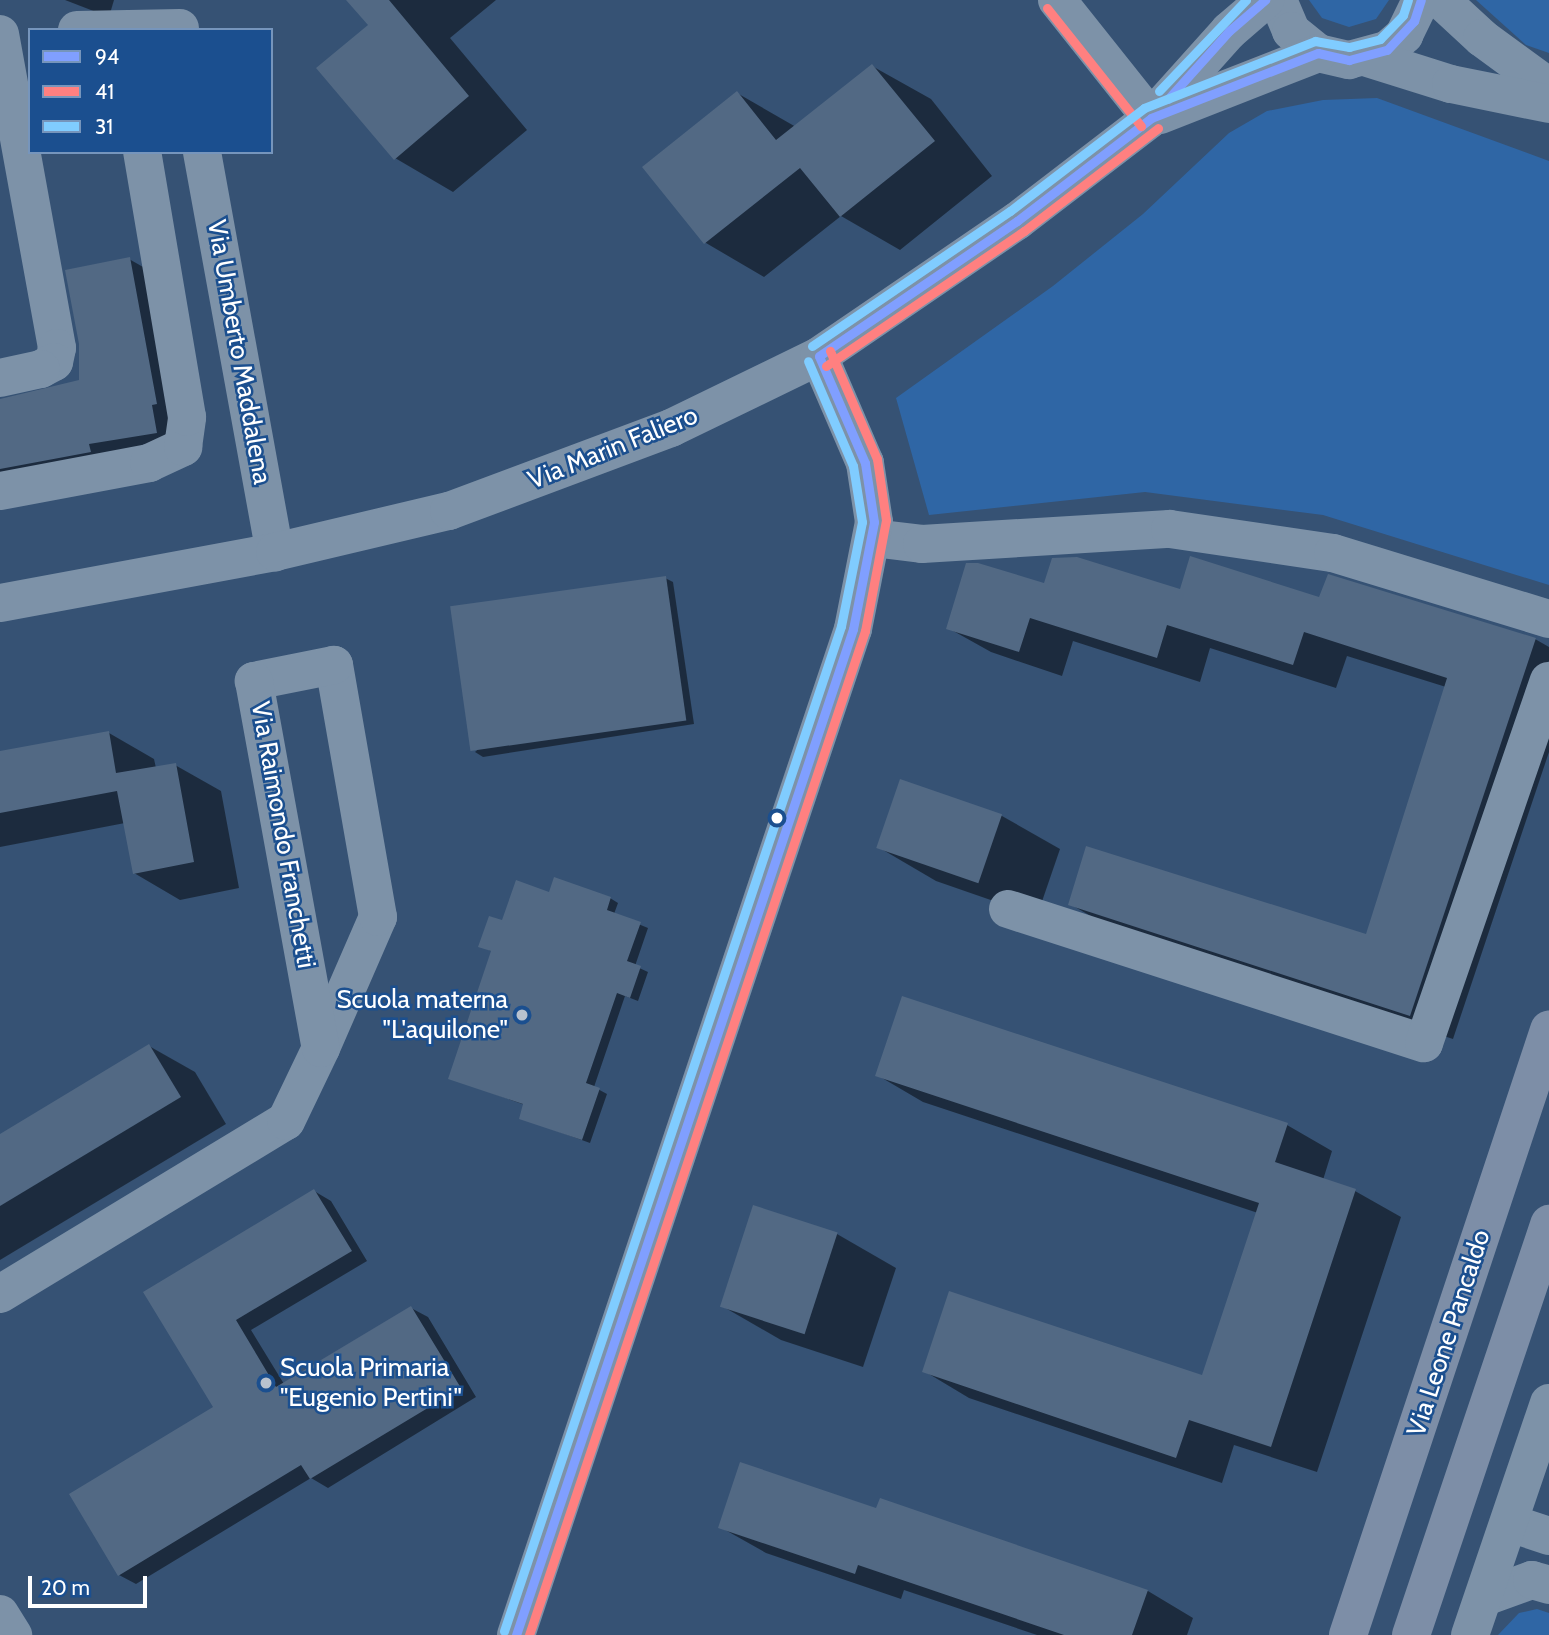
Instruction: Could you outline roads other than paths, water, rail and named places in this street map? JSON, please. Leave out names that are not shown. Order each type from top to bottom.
[{"type":"main road","name":"Via Leone Pancaldo","points":[[1348,1635],[1549,1030]]},
{"type":"main road","points":[[1411,1635],[1549,1224]]},
{"type":"street","points":[[1058,0],[1152,118]]},
{"type":"street","name":"Via Marin Faliero","points":[[0,603],[275,552],[449,511],[568,470],[671,428],[819,356],[1017,221],[1152,118],[1229,31],[1265,0]]},
{"type":"street","points":[[1278,0],[1291,32],[1318,53],[1349,60],[1368,58],[1451,84],[1549,104]]},
{"type":"street","points":[[1368,58],[1404,35],[1421,0]]},
{"type":"street","points":[[1441,0],[1482,38],[1549,88]]},
{"type":"street","points":[[82,28],[115,14],[179,19]]},
{"type":"street","points":[[0,23],[28,29]]},
{"type":"street","points":[[0,34],[16,139],[57,348],[54,362],[41,369],[0,378]]},
{"type":"street","name":"Via Marin Faliero","points":[[1152,118],[1318,53]]},
{"type":"street","points":[[0,491],[149,463],[183,447],[187,417],[142,154]]},
{"type":"street","name":"Via Umberto Maddalena","points":[[202,154],[275,552]]},
{"type":"street","points":[[516,1635],[853,629],[873,538],[865,463],[819,356]]},
{"type":"street","points":[[873,538],[922,544],[1170,529],[1333,553],[1549,619]]},
{"type":"street","name":"Via Raimondo Franchetti","points":[[0,1294],[286,1121],[321,1048],[378,917],[334,665],[254,681],[321,1048]]},
{"type":"street","points":[[1009,909],[1424,1043],[1549,681]]},
{"type":"street","points":[[1470,1635],[1510,1523],[1538,1476],[1549,1404]]},
{"type":"street","points":[[1510,1523],[1549,1536]]},
{"type":"street","points":[[1485,1597],[1532,1580],[1549,1585]]},
{"type":"street","points":[[0,1614],[13,1635]]},
{"type":"place","name":"Scuola materna \"L'aquilone\"","points":[[522,1015]]},
{"type":"place","name":"Scuola Primaria \"Eugenio Pertini\"","points":[[266,1383]]}]
